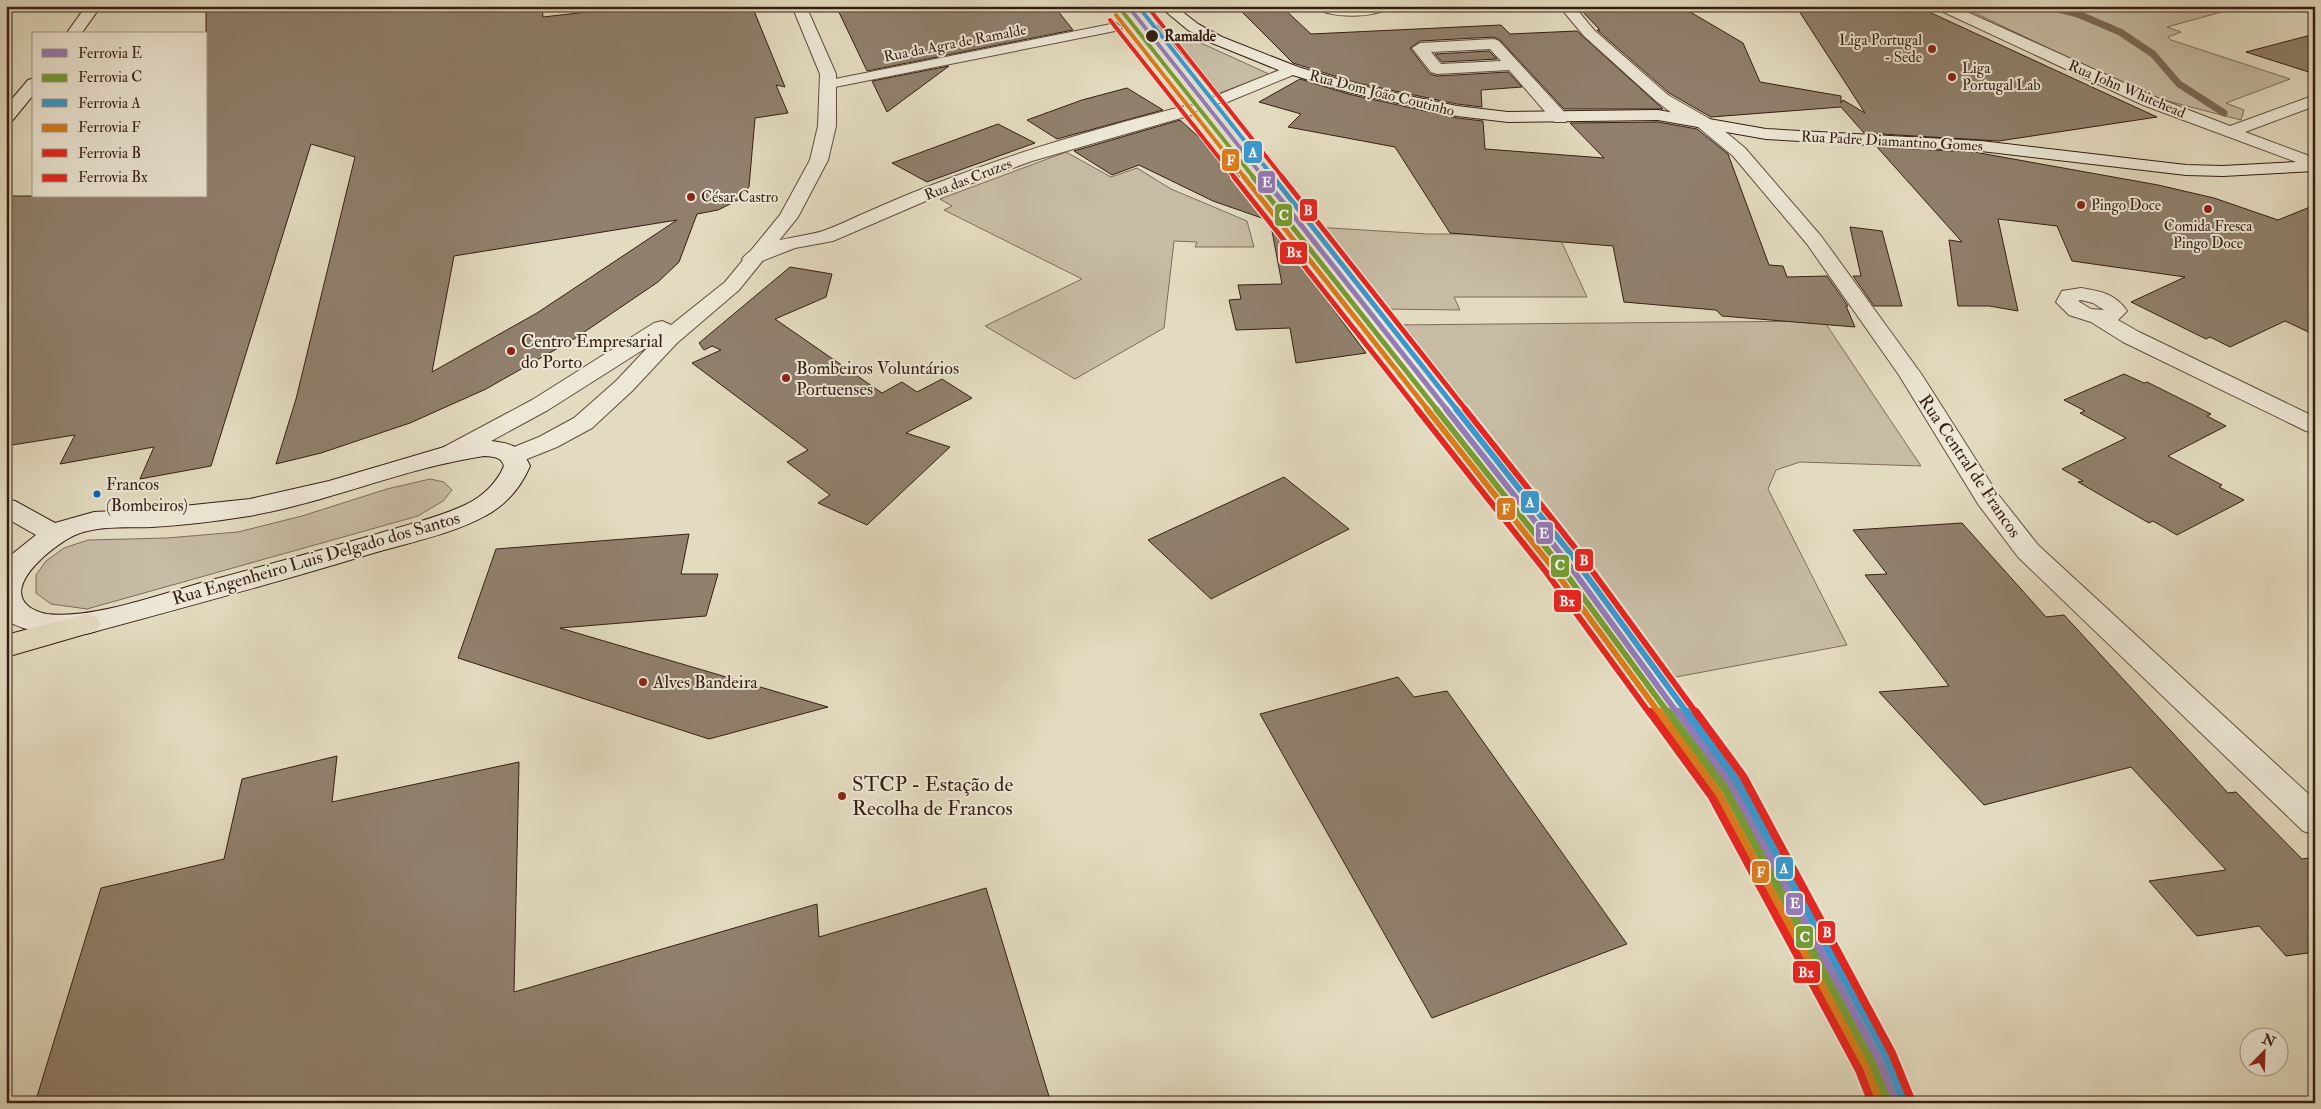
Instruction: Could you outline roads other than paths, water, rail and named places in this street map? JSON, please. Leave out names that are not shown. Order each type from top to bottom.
[{"type":"highway","points":[[6,646],[86,624]]},
{"type":"street","points":[[74,32],[94,6]]},
{"type":"street","points":[[6,507],[55,534],[65,529],[94,521],[155,518],[250,507],[334,488],[451,453],[484,448],[502,450],[514,456],[548,442],[583,423],[624,386],[669,338],[732,286],[788,217],[819,160],[827,126],[830,84],[828,74],[799,6]]},
{"type":"street","name":"Rua Dom João Coutinho","points":[[1166,6],[1193,28],[1217,40],[1292,70],[1354,89],[1457,112],[1508,117],[1560,118],[1658,115],[1704,123]]},
{"type":"street","points":[[1321,6],[1347,12],[1364,12],[1383,6]]},
{"type":"street","points":[[1566,6],[1589,33],[1662,98],[1679,110],[1704,123]]},
{"type":"street","name":"Rua John Whitehead","points":[[1942,6],[2149,101],[2315,165]]},
{"type":"street","name":"Rua da Agra de Ramalde","points":[[830,84],[1116,27]]},
{"type":"street","points":[[1513,65],[1437,69],[1420,48],[1494,44],[1513,65],[1560,118]]},
{"type":"street","points":[[1219,100],[1292,70]]},
{"type":"street","points":[[6,117],[32,85]]},
{"type":"street","points":[[2231,132],[2315,100]]},
{"type":"street","name":"Rua das Cruzes","points":[[752,259],[774,247],[801,239],[826,237],[1000,165],[1058,146],[1101,136],[1189,110]]},
{"type":"street","name":"Rua Padre Diamantino Gomes","points":[[1704,123],[1766,134],[1938,142],[2186,170],[2224,172],[2315,165]]},
{"type":"street","name":"Rua Central de Francos","points":[[1704,123],[1739,152],[1814,240],[1910,375],[1987,498],[2028,551],[2315,820]]},
{"type":"street","name":"Rua Padre Diamantino Gomes","points":[[2081,158],[2122,168],[2191,180],[2252,185],[2292,185]]},
{"type":"street","points":[[451,453],[540,405],[628,351],[663,328],[752,259]]},
{"type":"street","points":[[2096,316],[2131,337],[2315,426]]},
{"type":"street","name":"Rua Engenheiro Luis Delgado dos Santos","points":[[55,534],[42,542],[21,562],[8,583],[8,597],[14,611],[25,618],[47,624],[86,624],[307,564],[443,523],[476,510],[497,496],[510,480],[516,466],[514,456]]},
{"type":"waterway","points":[[2046,6],[2078,14],[2120,32],[2153,54],[2179,84],[2224,113]]},
{"type":"rail line","name":"E","points":[[1128,6],[1564,558],[1731,785],[1879,1060],[1896,1103]]},
{"type":"rail line","name":"A","points":[[1138,6],[1570,553],[1737,781],[1886,1056],[1903,1100]]},
{"type":"rail line","name":"B","points":[[1147,6],[1576,549],[1743,776],[1892,1053],[1910,1097]]},
{"type":"rail line","name":"C","points":[[1122,11],[1558,563],[1725,789],[1872,1063],[1888,1103]]},
{"type":"rail line","name":"F","points":[[1116,15],[1552,567],[1718,793],[1865,1066],[1880,1103]]},
{"type":"rail line","name":"Bx","points":[[1110,20],[1546,572],[1712,797],[1859,1070],[1872,1103]]},
{"type":"place","name":"Ramalde","points":[[1152,36]]},
{"type":"place","name":"Liga Portugal - Sede","points":[[1932,49]]},
{"type":"place","name":"Liga Portugal Lab","points":[[1952,77]]},
{"type":"place","name":"César Castro","points":[[691,197]]},
{"type":"place","name":"Pingo Doce","points":[[2081,205]]},
{"type":"place","name":"Comida Fresca Pingo Doce","points":[[2208,209]]},
{"type":"place","name":"Centro Empresarial do Porto","points":[[511,351]]},
{"type":"place","name":"Bombeiros Voluntários Portuenses","points":[[786,378]]},
{"type":"place","name":"Francos (Bombeiros)","points":[[97,494]]},
{"type":"place","name":"Alves Bandeira","points":[[643,682]]},
{"type":"place","name":"STCP - Estação de Recolha de Francos","points":[[842,796]]}]
